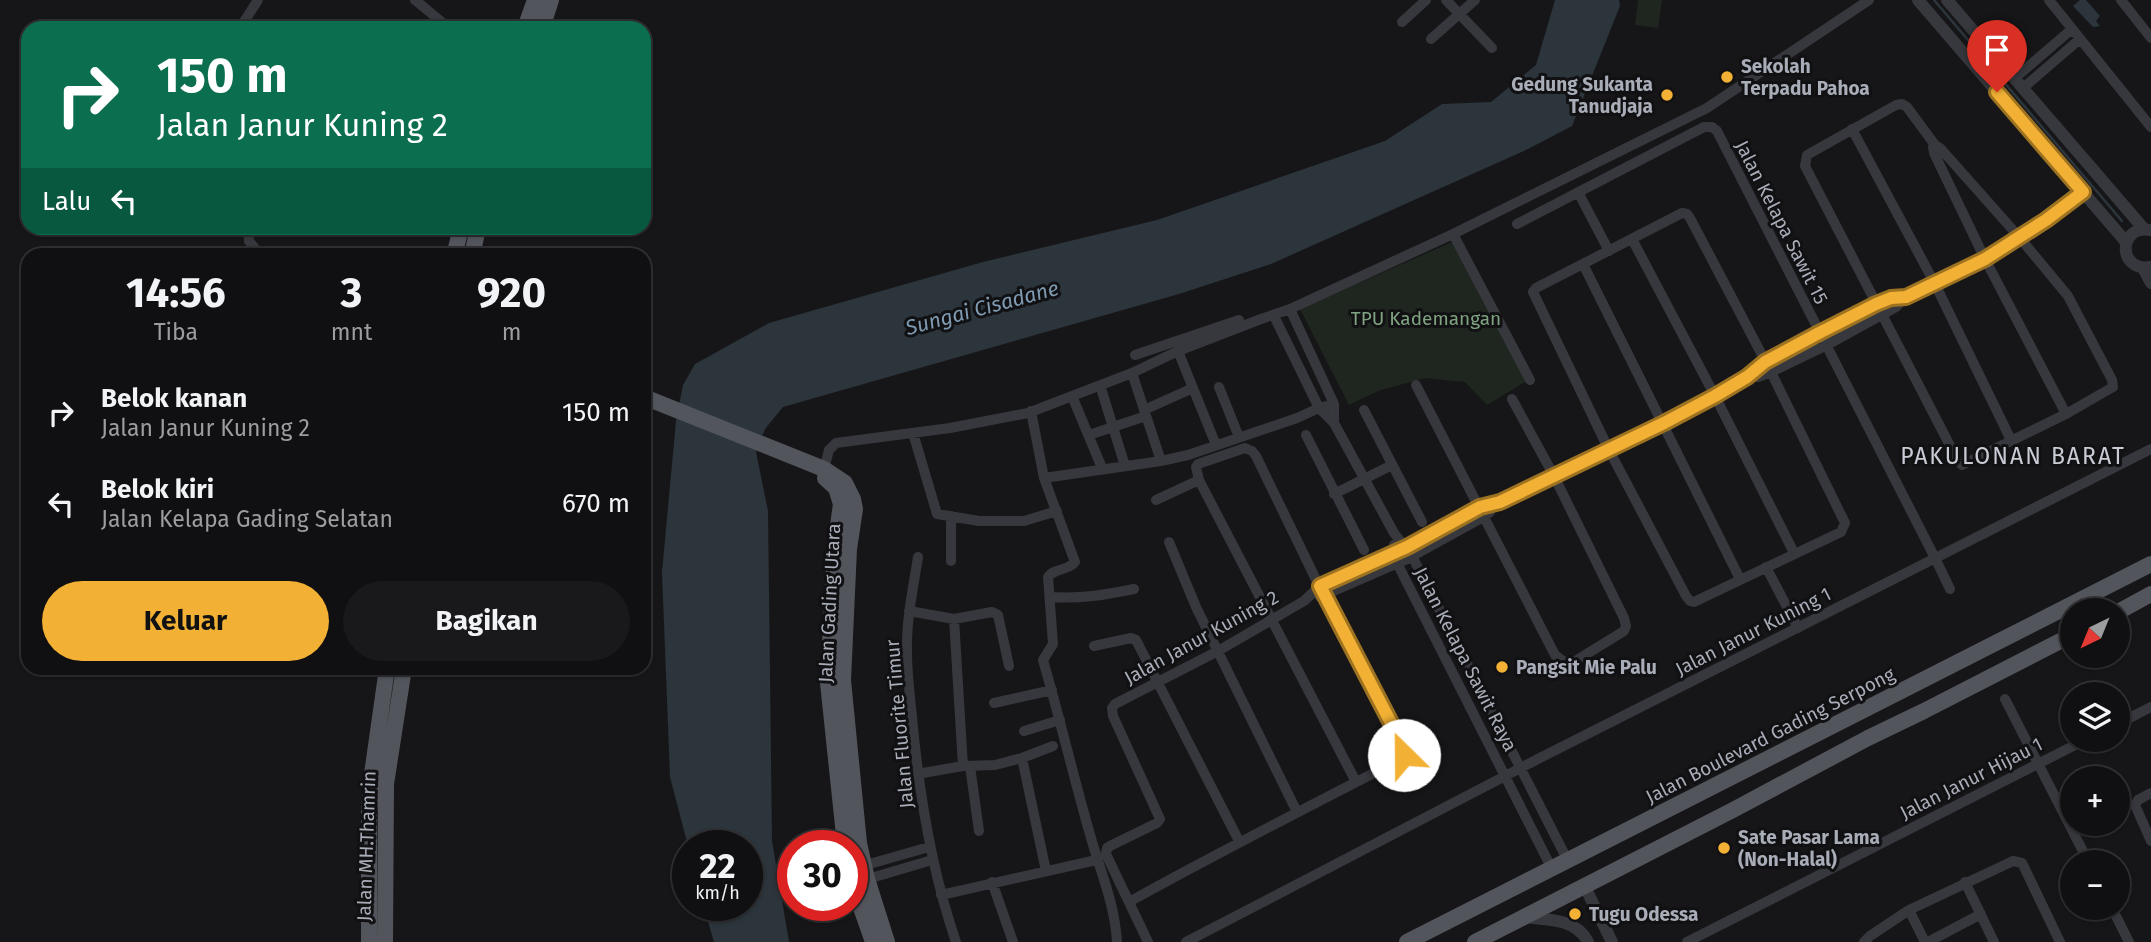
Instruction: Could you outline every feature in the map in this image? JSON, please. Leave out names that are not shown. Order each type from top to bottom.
[{"type":"main road","points":[[528,21],[535,0]]},
{"type":"main road","points":[[544,21],[551,0]]},
{"type":"main road","name":"Jalan Gading Utara","points":[[651,400],[816,469],[836,488],[848,515],[843,680],[858,830]]},
{"type":"main road","name":"Jalan Gading Utara","points":[[651,407],[816,469]]},
{"type":"main road","name":"Jalan Gading Utara","points":[[843,830],[828,683],[834,571],[848,515]]},
{"type":"main road","name":"Jalan Boulevard Gading Serpong","points":[[1407,942],[2151,565]]},
{"type":"main road","points":[[2130,605],[2151,594]]},
{"type":"main road","points":[[1475,942],[2060,641]]},
{"type":"main road","points":[[369,942],[369,811],[386,675]]},
{"type":"main road","name":"Jalan MH.Thamrin","points":[[384,942],[386,784],[403,675]]},
{"type":"main road","points":[[1924,711],[1917,709],[1912,703],[1913,696],[1925,680]]},
{"type":"main road","points":[[1868,738],[1892,720],[1898,712],[1894,705],[1877,704]]},
{"type":"main road","name":"Jalan Gading Utara","points":[[868,899],[887,942]]},
{"type":"main road","name":"Jalan Gading Utara","points":[[868,920],[873,942]]},
{"type":"street","points":[[244,21],[258,0]]},
{"type":"street","points":[[415,0],[440,21]]},
{"type":"street","points":[[1402,22],[1426,0]]},
{"type":"street","points":[[1446,0],[1492,48]]},
{"type":"street","points":[[1431,39],[1475,0]]},
{"type":"street","points":[[816,469],[836,443],[950,428],[1031,411],[1290,309],[1453,234],[1707,108],[1869,0]]},
{"type":"street","points":[[1918,0],[2126,242]]},
{"type":"street","points":[[1947,0],[2147,230],[2133,233],[2125,248],[2132,264],[2147,268],[2151,283]]},
{"type":"street","points":[[2049,0],[2151,127]]},
{"type":"street","points":[[2121,0],[2151,38]]},
{"type":"street","points":[[2019,83],[2072,29]]},
{"type":"street","points":[[2019,83],[2080,39]]},
{"type":"street","points":[[1896,105],[1908,107],[1935,145],[2020,238],[2068,296],[2112,380],[2113,387],[2067,414],[1962,465],[1881,316],[1805,166],[1807,155],[1852,129],[1896,105]]},
{"type":"street","name":"Jalan Kelapa Sawit 15","points":[[1578,192],[1704,127],[1712,127],[1717,131],[1950,590]]},
{"type":"street","points":[[1852,129],[1935,284],[2011,440]]},
{"type":"street","points":[[1935,145],[1934,153],[1985,259],[2067,414]]},
{"type":"street","points":[[1517,224],[1578,192],[1609,251]]},
{"type":"street","name":"Jalan Janur Kuning 2","points":[[1768,367],[1819,333],[1876,304],[1891,298],[1906,297],[1985,259],[2020,238],[2083,192]]},
{"type":"street","points":[[1682,214],[1687,214],[1768,367],[1845,523],[1841,532],[1694,602],[1686,596],[1609,450],[1534,297],[1536,288],[1609,251],[1682,214]]},
{"type":"street","points":[[1453,234],[1530,380]]},
{"type":"street","points":[[1632,239],[1794,553]]},
{"type":"street","points":[[1583,264],[1740,579]]},
{"type":"street","name":"Jalan Janur Kuning 2","points":[[1129,902],[1106,855],[1107,848],[1157,823],[1160,818],[1113,716],[1115,704],[1218,651],[1322,591],[1395,558],[1500,502],[1664,423],[1747,377],[1825,346],[1896,307],[1906,297]]},
{"type":"street","points":[[1290,309],[1334,404],[1334,423]]},
{"type":"street","points":[[1135,355],[1265,311],[1272,316],[1319,408],[1334,423],[1394,533]]},
{"type":"street","points":[[1178,351],[1216,445]]},
{"type":"street","points":[[1300,369],[1315,364]]},
{"type":"street","points":[[1132,373],[1161,461]]},
{"type":"street","points":[[1100,385],[1125,466]]},
{"type":"street","points":[[1416,386],[1555,655],[1572,663],[1624,631],[1626,626],[1554,476],[1512,400]]},
{"type":"street","points":[[1219,387],[1239,437]]},
{"type":"street","points":[[1089,435],[1145,413],[1193,388]]},
{"type":"street","points":[[1072,396],[1101,468]]},
{"type":"street","points":[[1044,478],[1188,455],[1334,404]]},
{"type":"street","points":[[1364,410],[1422,522]]},
{"type":"street","points":[[1031,411],[1044,478],[1075,562],[1070,568],[1050,574],[1048,580],[1053,647],[1043,660],[1091,839],[1108,889],[1116,920],[1117,942]]},
{"type":"street","points":[[913,433],[935,510],[939,515],[979,521],[1024,521],[1056,511]]},
{"type":"street","points":[[1306,435],[1364,550]]},
{"type":"street","points":[[1148,942],[1129,902],[1297,811],[1356,782],[1401,759],[1405,750],[1252,450],[1245,448],[1198,464],[1196,467],[1199,480],[1356,782]]},
{"type":"street","name":"Jalan Janur Kuning 1","points":[[1186,942],[1506,776],[2151,449]]},
{"type":"street","points":[[1335,494],[1392,465]]},
{"type":"street","points":[[1156,500],[1199,480]]},
{"type":"street","points":[[951,516],[951,561]]},
{"type":"street","name":"Jalan Kelapa Sawit Raya","points":[[1394,533],[1409,551],[1568,861]]},
{"type":"street","name":"Jalan Kelapa Sawit Raya","points":[[1394,533],[1395,558],[1552,869]]},
{"type":"street","points":[[1168,542],[1196,607],[1297,811]]},
{"type":"street","name":"Jalan Fluorite Timur","points":[[918,557],[909,611],[907,653],[917,774],[932,860],[956,942]]},
{"type":"street","points":[[1766,567],[1798,628]]},
{"type":"street","points":[[1051,597],[1077,598],[1134,589]]},
{"type":"street","points":[[909,611],[954,619],[992,612],[998,615],[1009,666]]},
{"type":"street","points":[[954,619],[966,766],[979,831]]},
{"type":"street","points":[[1094,646],[1134,638],[1240,841]]},
{"type":"street","points":[[994,703],[1052,690]]},
{"type":"street","points":[[2005,699],[2082,850]]},
{"type":"street","points":[[2130,718],[2151,707]]},
{"type":"street","points":[[1024,731],[1060,720]]},
{"type":"street","points":[[917,774],[966,766],[995,765],[1054,747]]},
{"type":"street","name":"Jalan Janur Hijau 1","points":[[1686,942],[2061,752]]},
{"type":"street","points":[[1022,758],[1046,871]]},
{"type":"street","points":[[2151,793],[2138,800],[2136,809],[2151,841]]},
{"type":"street","points":[[868,872],[929,847]]},
{"type":"street","points":[[868,874],[932,860]]},
{"type":"street","points":[[941,895],[1092,861]]},
{"type":"street","points":[[1864,942],[1909,910],[2010,861],[2022,863],[2060,942]]},
{"type":"street","points":[[992,882],[1013,942]]},
{"type":"street","points":[[1965,883],[1994,942]]},
{"type":"street","points":[[1585,887],[1612,942]]},
{"type":"street","points":[[1909,910],[1926,942],[1981,914]]},
{"type":"street","points":[[1524,917],[1569,923],[1584,934],[1588,942]]},
{"type":"street","points":[[2118,920],[2129,942]]},
{"type":"green space","points":[[1638,0],[1662,0],[1658,28],[1635,25]]},
{"type":"green space","name":"TPU Kademangan","points":[[1452,242],[1527,381],[1487,405],[1465,382],[1425,378],[1378,391],[1349,405],[1300,309]]},
{"type":"water","name":"Sungai Cisadane","points":[[1555,0],[1619,0],[1620,6],[1572,126],[1528,149],[1271,264],[1179,294],[783,407],[765,429],[756,452],[768,511],[772,841],[777,871],[777,921],[785,921],[789,942],[714,942],[708,921],[763,921],[763,830],[684,830],[670,777],[662,572],[676,421],[683,385],[695,364],[769,323],[983,262],[1157,220],[1385,141],[1442,104],[1491,102],[1536,65]]},
{"type":"water","points":[[2080,0],[2086,0],[2100,16],[2096,21],[2100,26],[2093,27],[2073,6]]},
{"type":"waterway","points":[[1934,0],[2122,221]]},
{"type":"place","name":"Sekolah Terpadu Pahoa","points":[[1727,77]]},
{"type":"place","name":"Gedung Sukanta Tanudjaja","points":[[1667,95]]},
{"type":"place","name":"Pangsit Mie Palu","points":[[1502,667]]},
{"type":"place","name":"Sate Pasar Lama (Non-Halal)","points":[[1724,848]]},
{"type":"place","name":"Tugu Odessa","points":[[1575,914]]},
{"type":"district","name":"PAKULONAN BARAT","points":[[2013,456]]},
{"type":"route","points":[[1404,755],[1405,750],[1320,586],[1407,547],[1480,507],[1500,502],[1664,423],[1715,396],[1747,377],[1765,362],[1819,333],[1876,304],[1891,298],[1906,297],[1985,259],[2046,220],[2083,192],[1997,92]]}]
